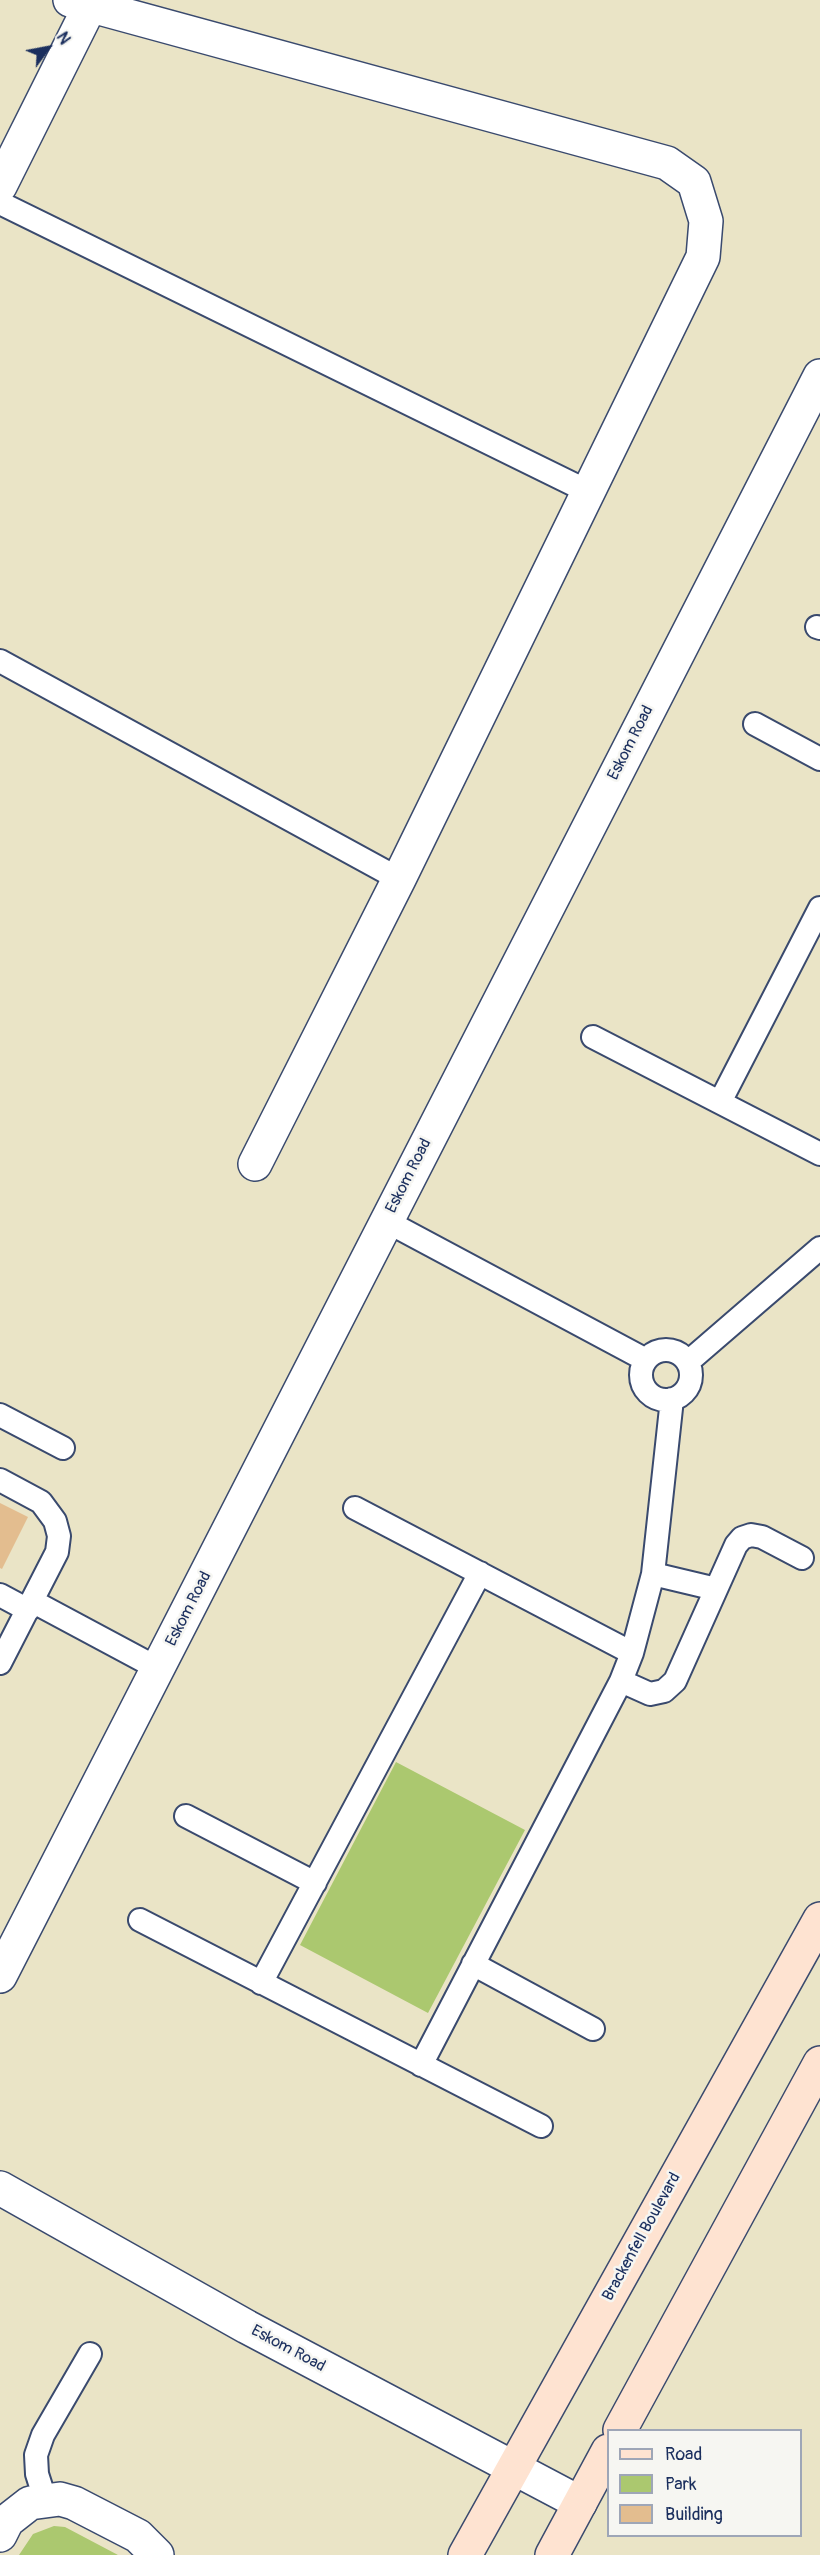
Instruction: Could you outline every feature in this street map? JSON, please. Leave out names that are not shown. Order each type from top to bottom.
[{"type":"street","points":[[0,186],[80,3],[667,163],[694,182],[706,221],[704,257],[399,879],[255,1164]]},
{"type":"street","name":"Eskom Road","points":[[0,1976],[820,376]]},
{"type":"street","name":"Brackenfell Boulevard","points":[[465,2555],[820,1919]]},
{"type":"street","points":[[621,2429],[820,2063]]},
{"type":"street","name":"Eskom Road","points":[[0,2188],[247,2327],[580,2503]]},
{"type":"street","points":[[552,2555],[607,2455]]},
{"type":"street","points":[[0,2535],[8,2521],[18,2511],[45,2499],[60,2499],[75,2503],[138,2536],[156,2555]]},
{"type":"lane","points":[[0,203],[588,492]]},
{"type":"lane","points":[[0,661],[399,879]]},
{"type":"lane","points":[[755,724],[820,759]]},
{"type":"lane","points":[[720,1102],[820,908]]},
{"type":"lane","points":[[593,1037],[820,1154]]},
{"type":"lane","points":[[386,1221],[646,1360]]},
{"type":"lane","points":[[688,1362],[820,1248]]},
{"type":"lane","points":[[660,1350],[676,1352],[688,1362],[691,1377],[686,1392],[672,1399],[656,1398],[645,1388],[641,1373],[646,1360],[660,1350]]},
{"type":"lane","points":[[421,2065],[621,1681],[632,1653],[654,1574],[672,1399]]},
{"type":"lane","points":[[0,1415],[63,1448]]},
{"type":"lane","points":[[0,1480],[41,1502],[55,1521],[59,1536],[57,1552],[0,1663]]},
{"type":"lane","points":[[355,1508],[632,1653]]},
{"type":"lane","points":[[621,1681],[650,1694],[657,1694],[675,1682],[736,1545],[742,1539],[751,1535],[762,1537],[802,1557]]},
{"type":"lane","points":[[261,1983],[480,1573]]},
{"type":"lane","points":[[654,1574],[716,1589]]},
{"type":"lane","points":[[0,1595],[30,1605],[159,1668]]},
{"type":"lane","points":[[186,1816],[315,1883]]},
{"type":"lane","points":[[140,1920],[541,2126]]},
{"type":"lane","points":[[473,1964],[593,2029]]},
{"type":"lane","points":[[45,2499],[37,2475],[36,2455],[43,2435],[90,2354]]},
{"type":"green space","points":[[396,1762],[525,1830],[428,2013],[300,1945]]},
{"type":"green space","points":[[54,2526],[65,2527],[118,2555],[19,2555],[33,2534]]},
{"type":"building","points":[[0,1503],[28,1517],[2,1569],[0,1568]]}]
